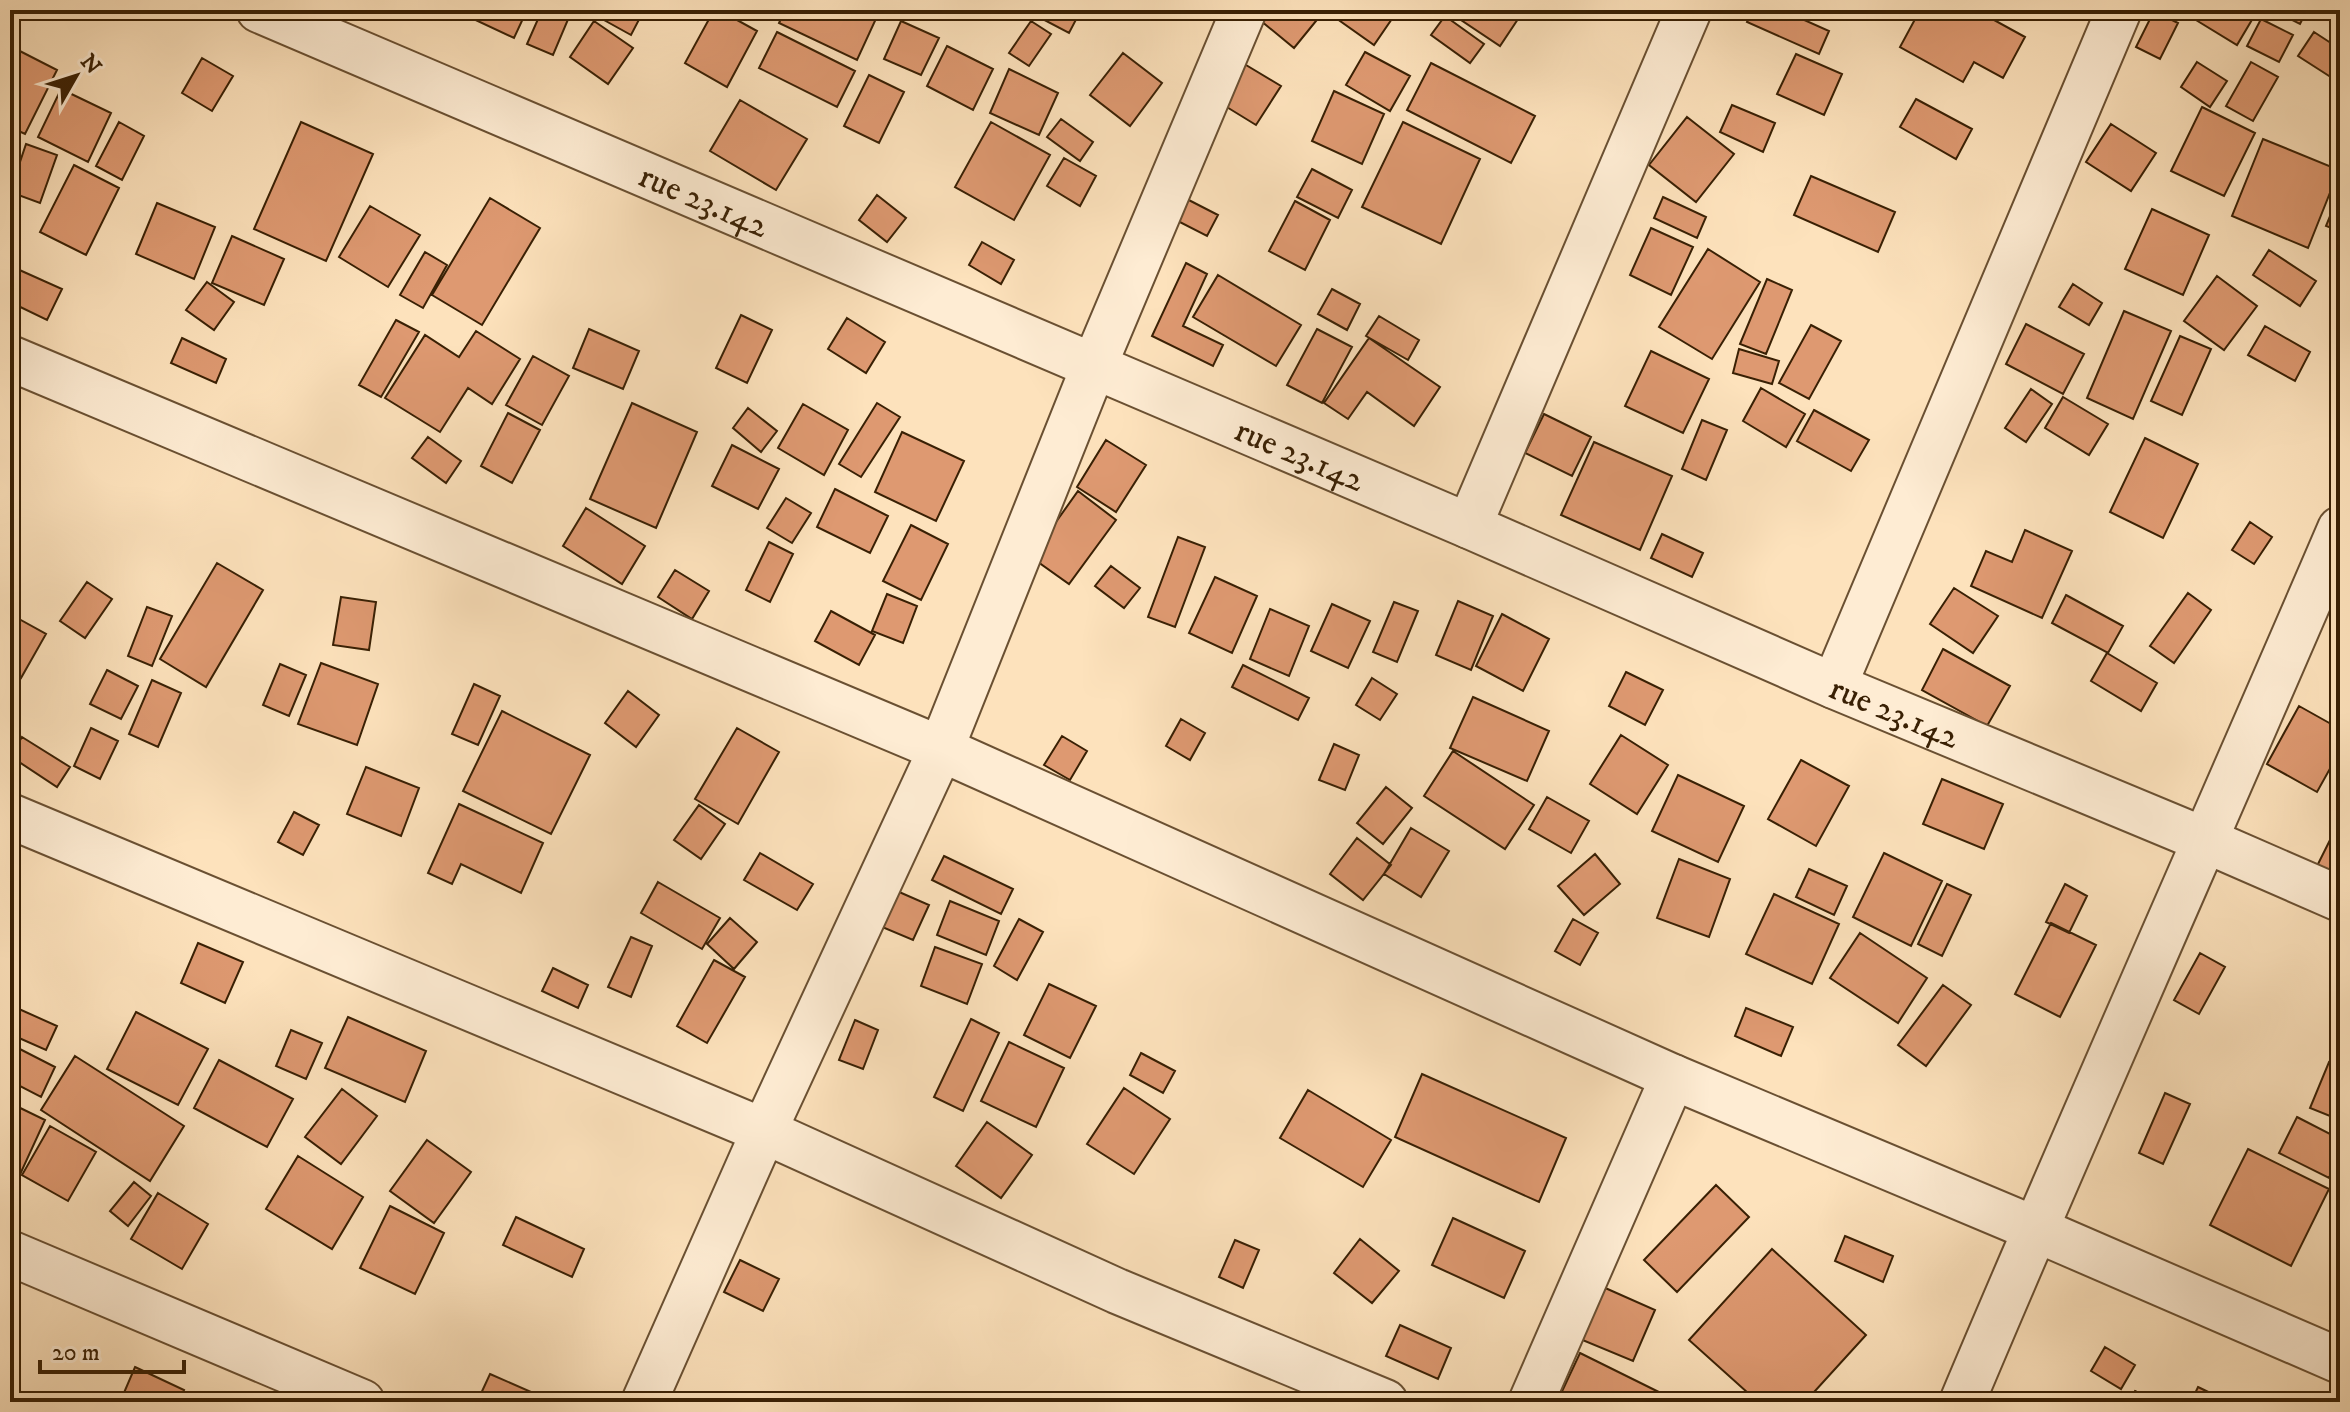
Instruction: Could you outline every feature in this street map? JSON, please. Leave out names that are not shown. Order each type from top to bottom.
[{"type":"street","name":"rue 23.142","points":[[259,10],[1469,526],[1834,686],[2340,899]]},
{"type":"street","points":[[644,1402],[764,1131],[941,749],[1094,366],[1244,10]]},
{"type":"street","points":[[1469,526],[1689,10]]},
{"type":"street","points":[[1834,686],[2119,10]]},
{"type":"street","points":[[10,358],[941,749],[1673,1077],[2340,1361]]},
{"type":"street","points":[[1962,1402],[2340,529]]},
{"type":"street","points":[[10,816],[764,1131],[1117,1291],[1385,1402]]},
{"type":"street","points":[[1531,1402],[1673,1077]]},
{"type":"street","points":[[10,1253],[362,1402]]},
{"type":"building","points":[[470,10],[527,10],[514,38],[467,16]]},
{"type":"building","points":[[542,10],[572,10],[553,55],[527,44]]},
{"type":"building","points":[[586,10],[644,10],[631,35]]},
{"type":"building","points":[[714,10],[757,31],[727,87],[685,63]]},
{"type":"building","points":[[785,10],[880,10],[857,60],[779,23]]},
{"type":"building","points":[[914,10],[931,10],[925,18]]},
{"type":"building","points":[[1035,10],[1081,10],[1069,33],[1033,14]]},
{"type":"building","points":[[1260,10],[1325,10],[1294,48],[1255,16]]},
{"type":"building","points":[[1337,10],[1398,10],[1374,45],[1333,16]]},
{"type":"building","points":[[1446,10],[1524,10],[1500,46]]},
{"type":"building","points":[[1752,10],[1782,10],[1829,31],[1819,54],[1747,22]]},
{"type":"building","points":[[1858,10],[1875,10],[1870,18]]},
{"type":"building","points":[[1920,10],[1976,10],[2025,37],[2003,78],[1974,62],[1963,82],[1900,47]]},
{"type":"building","points":[[2195,10],[2240,10],[2253,18],[2237,45],[2191,17]]},
{"type":"building","points":[[2272,10],[2307,10],[2300,24]]},
{"type":"building","points":[[2154,11],[2178,23],[2160,59],[2136,47]]},
{"type":"building","points":[[1445,16],[1484,44],[1470,63],[1431,35]]},
{"type":"building","points":[[2261,19],[2293,35],[2279,62],[2247,46]]},
{"type":"building","points":[[594,21],[633,48],[608,84],[570,57]]},
{"type":"building","points":[[901,21],[939,38],[921,75],[884,59]]},
{"type":"building","points":[[1031,21],[1051,34],[1029,66],[1009,53]]},
{"type":"building","points":[[777,32],[855,71],[837,107],[759,68]]},
{"type":"building","points":[[2314,32],[2340,49],[2340,83],[2298,56]]},
{"type":"building","points":[[10,46],[57,70],[25,134],[10,127]]},
{"type":"building","points":[[947,46],[993,69],[973,110],[927,86]]},
{"type":"building","points":[[1365,52],[1410,76],[1390,111],[1346,85]]},
{"type":"building","points":[[1123,53],[1162,83],[1130,126],[1090,95]]},
{"type":"building","points":[[1796,54],[1842,74],[1824,115],[1777,94]]},
{"type":"building","points":[[202,58],[233,76],[212,111],[182,93]]},
{"type":"building","points":[[1241,62],[1281,86],[1256,125],[1217,101]]},
{"type":"building","points":[[2197,62],[2227,81],[2210,107],[2181,87]]},
{"type":"building","points":[[2251,62],[2278,77],[2253,121],[2226,106]]},
{"type":"building","points":[[1431,63],[1535,116],[1511,163],[1407,110]]},
{"type":"building","points":[[1009,69],[1058,93],[1039,135],[990,113]]},
{"type":"building","points":[[869,75],[904,92],[879,143],[844,126]]},
{"type":"building","points":[[61,89],[111,113],[88,162],[38,137]]},
{"type":"building","points":[[1334,91],[1384,114],[1362,164],[1312,141]]},
{"type":"building","points":[[1916,99],[1972,129],[1956,159],[1900,127]]},
{"type":"building","points":[[740,100],[807,139],[776,190],[710,151]]},
{"type":"building","points":[[1732,105],[1775,123],[1763,152],[1720,132]]},
{"type":"building","points":[[2202,107],[2255,133],[2224,196],[2171,171]]},
{"type":"building","points":[[1687,117],[1734,154],[1696,202],[1649,165]]},
{"type":"building","points":[[1061,119],[1093,142],[1080,161],[1047,137]]},
{"type":"building","points":[[119,122],[144,136],[122,180],[96,166]]},
{"type":"building","points":[[301,122],[373,154],[326,261],[254,229]]},
{"type":"building","points":[[991,122],[1050,155],[1014,220],[955,187]]},
{"type":"building","points":[[1403,122],[1480,159],[1441,244],[1362,207]]},
{"type":"building","points":[[2111,124],[2156,153],[2131,191],[2086,162]]},
{"type":"building","points":[[2263,139],[2339,170],[2308,248],[2232,216]]},
{"type":"building","points":[[26,144],[57,155],[40,203],[10,192]]},
{"type":"building","points":[[1064,158],[1096,176],[1080,206],[1047,186]]},
{"type":"building","points":[[74,165],[119,188],[86,255],[40,232]]},
{"type":"building","points":[[1312,169],[1352,190],[1338,218],[1297,197]]},
{"type":"building","points":[[1811,176],[1895,212],[1878,252],[1794,215]]},
{"type":"building","points":[[2340,192],[2340,231],[2326,226]]},
{"type":"building","points":[[877,195],[906,218],[887,242],[859,220]]},
{"type":"building","points":[[1179,195],[1218,215],[1207,236],[1168,216]]},
{"type":"building","points":[[1663,197],[1706,217],[1697,238],[1654,218]]},
{"type":"building","points":[[490,198],[540,228],[482,325],[432,295]]},
{"type":"building","points":[[1295,201],[1330,220],[1305,270],[1269,251]]},
{"type":"building","points":[[157,203],[215,227],[194,279],[136,254]]},
{"type":"building","points":[[370,206],[420,235],[388,287],[339,257]]},
{"type":"building","points":[[2152,209],[2209,235],[2183,295],[2125,269]]},
{"type":"building","points":[[1651,228],[1693,247],[1671,295],[1630,275]]},
{"type":"building","points":[[232,236],[284,259],[264,305],[212,283]]},
{"type":"building","points":[[982,242],[1014,260],[1001,284],[969,265]]},
{"type":"building","points":[[1708,249],[1760,282],[1712,359],[1659,327]]},
{"type":"building","points":[[2269,250],[2316,281],[2300,306],[2253,275]]},
{"type":"building","points":[[425,252],[447,265],[423,308],[400,295]]},
{"type":"building","points":[[1186,263],[1207,274],[1183,326],[1223,345],[1213,366],[1152,336]]},
{"type":"building","points":[[15,268],[62,289],[47,320],[10,302],[10,279]]},
{"type":"building","points":[[1218,275],[1301,325],[1276,366],[1193,317]]},
{"type":"building","points":[[2217,276],[2257,306],[2224,350],[2184,321]]},
{"type":"building","points":[[1767,279],[1792,290],[1766,354],[1740,344]]},
{"type":"building","points":[[207,282],[234,302],[214,330],[186,310]]},
{"type":"building","points":[[2073,284],[2102,303],[2089,325],[2059,307]]},
{"type":"building","points":[[1332,289],[1360,304],[1347,330],[1318,314]]},
{"type":"building","points":[[2124,311],[2171,331],[2133,419],[2087,398]]},
{"type":"building","points":[[741,315],[772,330],[747,383],[716,368]]},
{"type":"building","points":[[1379,316],[1419,340],[1408,360],[1366,336]]},
{"type":"building","points":[[847,318],[885,342],[866,373],[828,349]]},
{"type":"building","points":[[396,320],[419,332],[381,397],[359,385]]},
{"type":"building","points":[[2026,324],[2084,354],[2063,394],[2006,364]]},
{"type":"building","points":[[1811,325],[1841,341],[1809,399],[1779,383]]},
{"type":"building","points":[[2265,326],[2310,352],[2295,381],[2248,355]]},
{"type":"building","points":[[589,329],[639,351],[623,389],[573,368]]},
{"type":"building","points":[[1317,329],[1352,347],[1322,403],[1287,385]]},
{"type":"building","points":[[476,331],[520,359],[492,404],[468,388],[440,432],[385,398],[425,335],[459,357]]},
{"type":"building","points":[[2180,336],[2211,349],[2182,415],[2151,401]]},
{"type":"building","points":[[182,338],[226,359],[216,383],[171,363]]},
{"type":"building","points":[[1369,338],[1440,387],[1414,426],[1367,392],[1348,419],[1324,403]]},
{"type":"building","points":[[1739,349],[1779,361],[1772,384],[1733,373]]},
{"type":"building","points":[[1651,351],[1709,379],[1683,433],[1625,406]]},
{"type":"building","points":[[533,356],[569,376],[542,425],[506,405]]},
{"type":"building","points":[[1761,388],[1805,414],[1786,447],[1743,421]]},
{"type":"building","points":[[2031,389],[2052,404],[2026,442],[2005,428]]},
{"type":"building","points":[[2063,397],[2108,424],[2089,455],[2045,428]]},
{"type":"building","points":[[632,403],[697,432],[656,528],[590,499]]},
{"type":"building","points":[[877,403],[900,417],[861,477],[839,464]]},
{"type":"building","points":[[803,404],[848,430],[824,475],[778,448]]},
{"type":"building","points":[[748,408],[777,431],[761,452],[733,428]]},
{"type":"building","points":[[1814,410],[1869,440],[1851,471],[1797,441]]},
{"type":"building","points":[[508,413],[540,430],[512,483],[481,466]]},
{"type":"building","points":[[1544,414],[1591,437],[1572,476],[1525,453]]},
{"type":"building","points":[[1702,420],[1727,430],[1706,480],[1682,469]]},
{"type":"building","points":[[902,432],[964,461],[936,521],[875,492]]},
{"type":"building","points":[[428,437],[461,461],[446,483],[412,458]]},
{"type":"building","points":[[2145,438],[2198,464],[2163,538],[2110,512]]},
{"type":"building","points":[[1106,440],[1146,465],[1116,512],[1077,487]]},
{"type":"building","points":[[1594,442],[1672,476],[1640,550],[1561,515]]},
{"type":"building","points":[[732,445],[779,469],[758,509],[712,486]]},
{"type":"building","points":[[835,489],[888,516],[870,553],[817,527]]},
{"type":"building","points":[[1078,491],[1116,520],[1069,584],[1031,557]]},
{"type":"building","points":[[786,498],[811,513],[792,543],[767,528]]},
{"type":"building","points":[[586,508],[645,546],[622,584],[563,546]]},
{"type":"building","points":[[2250,522],[2272,537],[2254,564],[2232,550]]},
{"type":"building","points":[[911,525],[948,544],[921,600],[883,581]]},
{"type":"building","points":[[2025,530],[2072,551],[2042,618],[1971,586],[1986,551],[2012,562]]},
{"type":"building","points":[[1662,534],[1703,553],[1692,577],[1651,558]]},
{"type":"building","points":[[1178,537],[1205,547],[1175,627],[1148,617]]},
{"type":"building","points":[[769,542],[793,554],[770,602],[746,590]]},
{"type":"building","points":[[217,563],[263,590],[206,687],[160,659]]},
{"type":"building","points":[[1111,566],[1140,588],[1124,608],[1095,586]]},
{"type":"building","points":[[675,570],[709,591],[692,619],[658,597]]},
{"type":"building","points":[[1215,577],[1257,596],[1232,653],[1189,633]]},
{"type":"building","points":[[87,582],[112,599],[85,638],[60,621]]},
{"type":"building","points":[[1954,588],[1998,616],[1973,653],[1930,624]]},
{"type":"building","points":[[2188,593],[2211,610],[2174,663],[2150,646]]},
{"type":"building","points":[[887,594],[917,606],[903,643],[872,631]]},
{"type":"building","points":[[2066,595],[2123,626],[2108,653],[2052,623]]},
{"type":"building","points":[[341,597],[376,602],[369,650],[333,645]]},
{"type":"building","points":[[1458,601],[1493,616],[1471,670],[1436,655]]},
{"type":"building","points":[[1394,602],[1418,611],[1397,662],[1373,652]]},
{"type":"building","points":[[1332,604],[1370,621],[1348,668],[1311,651]]},
{"type":"building","points":[[147,607],[172,616],[152,666],[128,656]]},
{"type":"building","points":[[1270,609],[1309,626],[1289,676],[1250,659]]},
{"type":"building","points":[[831,611],[875,635],[859,665],[815,641]]},
{"type":"building","points":[[10,614],[46,634],[21,678],[10,671]]},
{"type":"building","points":[[1502,614],[1549,639],[1523,691],[1476,666]]},
{"type":"building","points":[[1943,649],[2010,686],[1987,726],[1922,690]]},
{"type":"building","points":[[2107,653],[2157,683],[2141,711],[2091,681]]},
{"type":"building","points":[[321,663],[378,684],[357,745],[298,724]]},
{"type":"building","points":[[280,664],[306,675],[289,716],[263,705]]},
{"type":"building","points":[[1243,665],[1309,698],[1298,720],[1232,687]]},
{"type":"building","points":[[107,670],[138,686],[121,719],[90,704]]},
{"type":"building","points":[[1626,672],[1663,690],[1645,725],[1609,706]]},
{"type":"building","points":[[1372,678],[1397,694],[1380,720],[1356,705]]},
{"type":"building","points":[[152,680],[181,693],[158,747],[129,734]]},
{"type":"building","points":[[474,684],[500,696],[478,745],[452,734]]},
{"type":"building","points":[[628,691],[659,715],[636,747],[605,723]]},
{"type":"building","points":[[1473,697],[1549,731],[1527,781],[1450,748]]},
{"type":"building","points":[[2299,706],[2340,729],[2340,769],[2332,765],[2317,792],[2267,764]]},
{"type":"building","points":[[502,711],[590,755],[551,834],[463,791]]},
{"type":"building","points":[[1181,719],[1205,733],[1190,760],[1166,746]]},
{"type":"building","points":[[91,728],[118,741],[100,779],[74,766]]},
{"type":"building","points":[[737,728],[779,752],[738,824],[695,799]]},
{"type":"building","points":[[1621,735],[1668,765],[1637,814],[1590,784]]},
{"type":"building","points":[[1062,736],[1087,751],[1070,780],[1044,765]]},
{"type":"building","points":[[22,737],[70,767],[57,787],[10,756]]},
{"type":"building","points":[[1334,744],[1359,755],[1345,790],[1319,780]]},
{"type":"building","points":[[1453,751],[1534,805],[1505,849],[1424,796]]},
{"type":"building","points":[[1801,760],[1849,786],[1816,846],[1768,819]]},
{"type":"building","points":[[366,767],[419,788],[401,836],[347,814]]},
{"type":"building","points":[[1678,775],[1744,806],[1718,862],[1652,831]]},
{"type":"building","points":[[1942,779],[2003,804],[1984,849],[1923,824]]},
{"type":"building","points":[[1386,787],[1412,808],[1383,844],[1357,823]]},
{"type":"building","points":[[1547,797],[1589,821],[1571,853],[1529,829]]},
{"type":"building","points":[[459,804],[543,843],[521,893],[461,864],[452,884],[428,873]]},
{"type":"building","points":[[699,805],[725,824],[701,859],[674,840]]},
{"type":"building","points":[[294,812],[319,825],[303,855],[278,842]]},
{"type":"building","points":[[2340,823],[2340,877],[2317,866]]},
{"type":"building","points":[[1411,828],[1449,851],[1421,897],[1384,874]]},
{"type":"building","points":[[1357,838],[1391,865],[1363,900],[1330,874]]},
{"type":"building","points":[[760,853],[813,884],[797,910],[744,880]]},
{"type":"building","points":[[1884,853],[1942,881],[1911,946],[1853,917]]},
{"type":"building","points":[[1595,854],[1620,884],[1584,915],[1558,886]]},
{"type":"building","points":[[944,856],[1013,889],[1001,914],[932,880]]},
{"type":"building","points":[[1679,859],[1730,879],[1709,937],[1657,918]]},
{"type":"building","points":[[1809,869],[1847,886],[1834,915],[1796,897]]},
{"type":"building","points":[[658,882],[720,918],[702,949],[641,913]]},
{"type":"building","points":[[1947,884],[1971,895],[1942,956],[1918,944]]},
{"type":"building","points":[[2065,884],[2087,896],[2069,933],[2046,922]]},
{"type":"building","points":[[890,888],[929,905],[913,940],[875,924]]},
{"type":"building","points":[[1774,894],[1839,924],[1812,984],[1746,954]]},
{"type":"building","points":[[950,901],[999,921],[986,955],[937,935]]},
{"type":"building","points":[[730,918],[757,942],[734,969],[707,944]]},
{"type":"building","points":[[1019,919],[1043,932],[1017,980],[994,966]]},
{"type":"building","points":[[1573,919],[1598,933],[1580,965],[1555,951]]},
{"type":"building","points":[[2051,923],[2096,945],[2060,1017],[2015,994]]},
{"type":"building","points":[[1860,933],[1927,978],[1898,1023],[1830,978]]},
{"type":"building","points":[[631,937],[652,946],[631,997],[608,987]]},
{"type":"building","points":[[198,943],[243,962],[225,1003],[181,983]]},
{"type":"building","points":[[935,947],[982,964],[967,1004],[921,986]]},
{"type":"building","points":[[2200,953],[2225,967],[2199,1014],[2174,1000]]},
{"type":"building","points":[[714,960],[745,977],[707,1043],[677,1026]]},
{"type":"building","points":[[553,968],[588,985],[578,1008],[542,991]]},
{"type":"building","points":[[1049,984],[1096,1006],[1070,1058],[1024,1035]]},
{"type":"building","points":[[1943,985],[1971,1005],[1926,1066],[1898,1045]]},
{"type":"building","points":[[10,1005],[57,1026],[46,1050],[10,1034]]},
{"type":"building","points":[[1746,1008],[1793,1027],[1781,1056],[1735,1036]]},
{"type":"building","points":[[136,1012],[208,1049],[178,1105],[107,1069]]},
{"type":"building","points":[[348,1017],[426,1051],[405,1102],[325,1068]]},
{"type":"building","points":[[971,1019],[999,1033],[963,1111],[934,1097]]},
{"type":"building","points":[[855,1020],[878,1030],[863,1069],[839,1060]]},
{"type":"building","points":[[291,1030],[322,1043],[306,1079],[276,1066]]},
{"type":"building","points":[[1009,1042],[1064,1068],[1036,1127],[981,1101]]},
{"type":"building","points":[[10,1044],[55,1067],[41,1097],[10,1081]]},
{"type":"building","points":[[1141,1053],[1175,1071],[1163,1093],[1130,1075]]},
{"type":"building","points":[[75,1056],[184,1126],[150,1181],[41,1110]]},
{"type":"building","points":[[219,1060],[293,1099],[267,1147],[194,1108]]},
{"type":"building","points":[[2329,1062],[2340,1067],[2340,1120],[2310,1108]]},
{"type":"building","points":[[1422,1074],[1566,1138],[1539,1202],[1395,1137]]},
{"type":"building","points":[[1124,1088],[1170,1119],[1134,1174],[1087,1144]]},
{"type":"building","points":[[342,1089],[377,1116],[341,1164],[305,1137]]},
{"type":"building","points":[[1308,1090],[1391,1140],[1363,1187],[1280,1138]]},
{"type":"building","points":[[2165,1093],[2190,1104],[2163,1164],[2139,1153]]},
{"type":"building","points":[[10,1103],[45,1120],[12,1192],[10,1191]]},
{"type":"building","points":[[2297,1117],[2340,1139],[2340,1154],[2329,1178],[2279,1153]]},
{"type":"building","points":[[987,1122],[1032,1155],[1001,1198],[956,1166]]},
{"type":"building","points":[[50,1126],[96,1152],[68,1201],[22,1175]]},
{"type":"building","points":[[427,1140],[471,1172],[434,1223],[390,1191]]},
{"type":"building","points":[[2248,1149],[2329,1189],[2291,1266],[2210,1225]]},
{"type":"building","points":[[298,1156],[363,1197],[332,1249],[266,1209]]},
{"type":"building","points":[[134,1182],[151,1196],[128,1226],[110,1211]]},
{"type":"building","points":[[1716,1185],[1749,1217],[1677,1292],[1644,1260]]},
{"type":"building","points":[[158,1193],[208,1224],[182,1269],[131,1239]]},
{"type":"building","points":[[2340,1195],[2340,1215],[2331,1210]]},
{"type":"building","points":[[390,1206],[444,1233],[415,1294],[360,1268]]},
{"type":"building","points":[[516,1217],[584,1249],[572,1277],[503,1245]]},
{"type":"building","points":[[1453,1218],[1525,1251],[1504,1298],[1432,1265]]},
{"type":"building","points":[[1845,1236],[1893,1256],[1883,1282],[1835,1261]]},
{"type":"building","points":[[1360,1239],[1399,1271],[1372,1303],[1334,1273]]},
{"type":"building","points":[[1235,1240],[1259,1250],[1243,1288],[1219,1277]]},
{"type":"building","points":[[1772,1249],[1866,1335],[1805,1402],[1758,1402],[1689,1340]]},
{"type":"building","points":[[740,1260],[779,1279],[763,1311],[724,1292]]},
{"type":"building","points":[[1603,1287],[1655,1310],[1633,1361],[1580,1339]]},
{"type":"building","points":[[1400,1325],[1451,1348],[1438,1379],[1386,1356]]},
{"type":"building","points":[[2105,1347],[2135,1365],[2121,1389],[2091,1371]]},
{"type":"building","points":[[1580,1353],[1679,1402],[1557,1402]]},
{"type":"building","points":[[135,1367],[184,1390],[178,1402],[120,1402]]},
{"type":"building","points":[[490,1374],[538,1395],[535,1402],[478,1400]]},
{"type":"building","points":[[2198,1387],[2229,1402],[2191,1402]]},
{"type":"building","points":[[2135,1391],[2156,1402],[2129,1402]]}]
